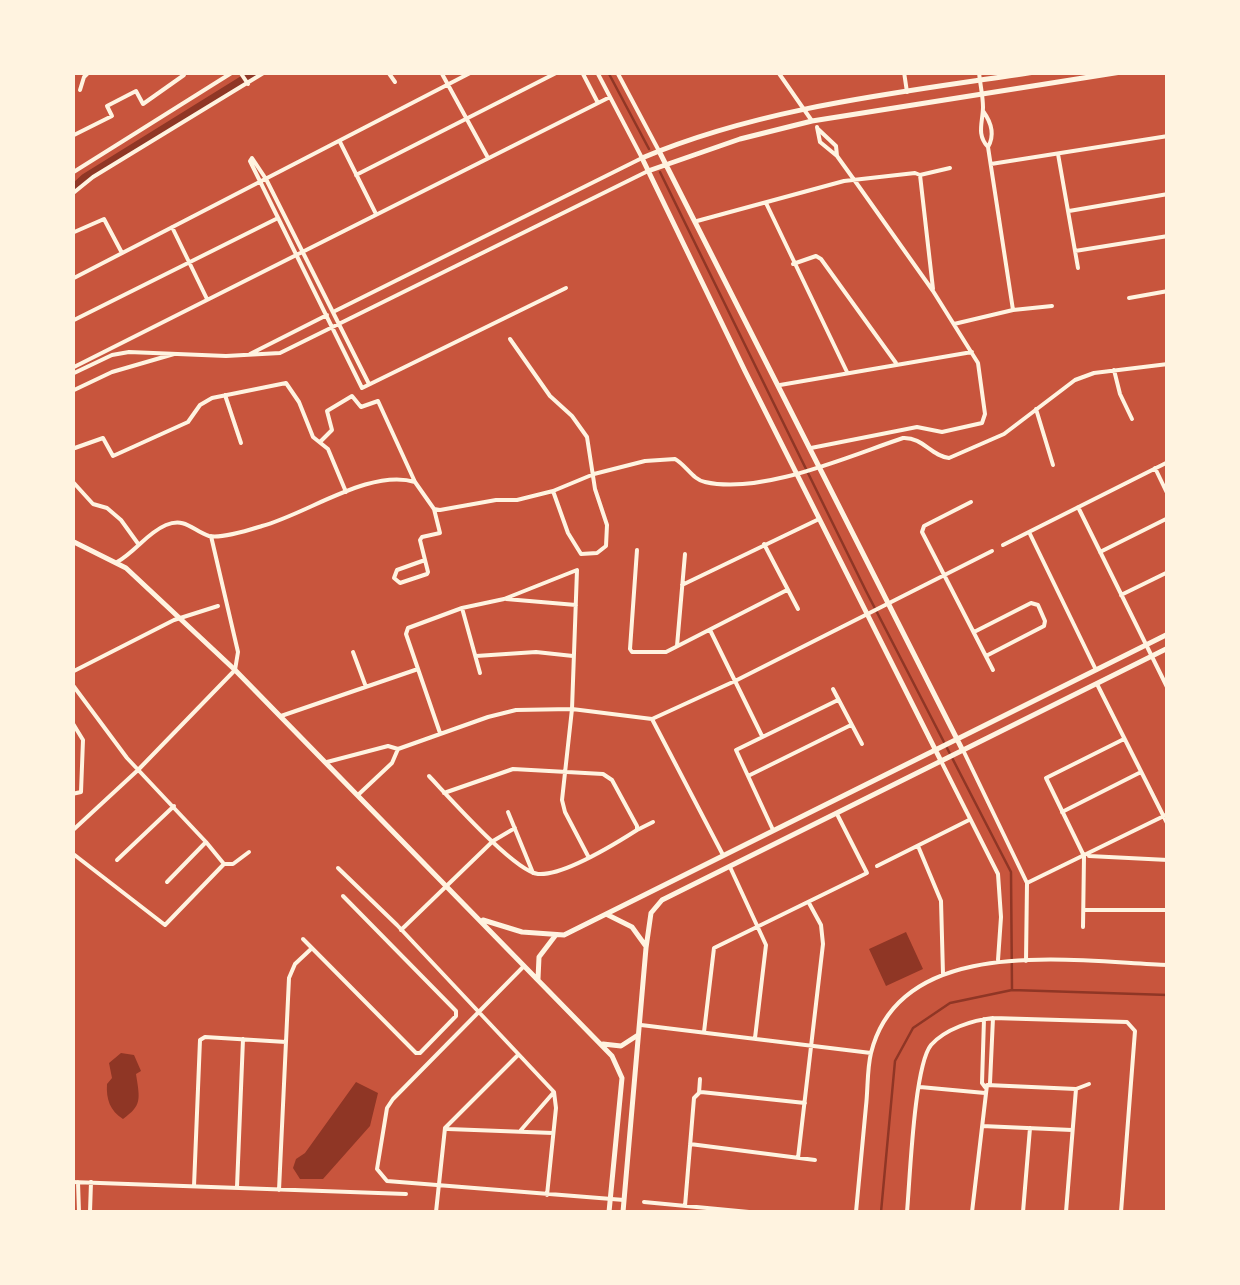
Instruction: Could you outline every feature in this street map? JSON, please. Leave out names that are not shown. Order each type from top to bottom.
[{"type":"street","points":[[80,90],[89,72]]},
{"type":"street","points":[[72,136],[112,116],[107,106],[136,91],[143,104],[183,72]]},
{"type":"street","points":[[72,194],[118,161],[265,72]]},
{"type":"street","points":[[388,72],[395,82]]},
{"type":"street","points":[[442,72],[488,158]]},
{"type":"street","points":[[72,278],[472,72]]},
{"type":"street","points":[[356,174],[558,72]]},
{"type":"street","points":[[582,72],[598,103]]},
{"type":"street","points":[[597,72],[944,759],[1000,884],[1001,960]]},
{"type":"street","points":[[617,72],[696,221],[1027,883],[1026,961]]},
{"type":"street","points":[[778,72],[814,124],[820,142],[837,156],[933,291],[972,352],[982,378],[985,416],[979,425],[942,432],[917,427],[810,448]]},
{"type":"street","points":[[904,72],[906,92]]},
{"type":"street","points":[[979,72],[984,111],[991,130],[988,147]]},
{"type":"street","points":[[246,356],[658,152],[736,127],[805,111],[1035,72]]},
{"type":"street","points":[[72,371],[129,352],[246,356],[280,353],[664,163],[814,124],[1122,72]]},
{"type":"street","points":[[72,173],[238,73],[247,82]]},
{"type":"street","points":[[72,371],[295,254],[610,98]]},
{"type":"street","points":[[984,111],[981,132],[988,147],[1013,310]]},
{"type":"street","points":[[814,124],[829,136],[837,156]]},
{"type":"street","points":[[991,164],[1168,136]]},
{"type":"street","points":[[340,141],[376,214]]},
{"type":"street","points":[[109,149],[118,161]]},
{"type":"street","points":[[1058,154],[1078,268]]},
{"type":"street","points":[[696,221],[855,181],[950,168]]},
{"type":"street","points":[[920,175],[933,291]]},
{"type":"street","points":[[263,180],[362,388],[566,288]]},
{"type":"street","points":[[263,180],[369,384]]},
{"type":"street","points":[[1068,211],[1168,194]]},
{"type":"street","points":[[766,202],[848,372]]},
{"type":"street","points":[[72,321],[278,218]]},
{"type":"street","points":[[72,233],[104,219],[122,253]]},
{"type":"street","points":[[172,227],[208,299]]},
{"type":"street","points":[[489,234],[495,246]]},
{"type":"street","points":[[1074,251],[1168,236]]},
{"type":"street","points":[[794,264],[816,256],[821,259],[896,363]]},
{"type":"street","points":[[1128,298],[1168,291]]},
{"type":"street","points":[[356,301],[362,312]]},
{"type":"street","points":[[954,324],[1013,310],[1052,306]]},
{"type":"street","points":[[510,340],[550,396],[587,437],[595,489],[606,525],[606,546],[597,553],[580,554],[554,492]]},
{"type":"street","points":[[778,385],[972,352]]},
{"type":"street","points":[[72,390],[112,372],[179,353]]},
{"type":"street","points":[[434,509],[554,492],[594,474],[645,462],[674,460],[706,483],[756,482],[800,473],[903,438],[920,441],[941,457],[949,458],[1004,434],[1075,380],[1114,370],[1168,364]]},
{"type":"street","points":[[1114,370],[1132,418]]},
{"type":"street","points":[[72,448],[103,438],[113,456],[188,422],[203,402],[286,383],[299,402],[313,437],[328,449],[346,492]]},
{"type":"street","points":[[225,395],[241,444]]},
{"type":"street","points":[[320,442],[332,430],[327,411],[352,396],[361,407],[378,400],[415,482],[434,509],[440,532],[421,538],[428,574],[400,583],[394,578],[397,570],[425,560]]},
{"type":"street","points":[[1036,410],[1053,465]]},
{"type":"street","points":[[1003,544],[1168,462]]},
{"type":"street","points":[[1154,468],[1168,495]]},
{"type":"street","points":[[122,565],[138,545],[166,525],[192,524],[211,536],[264,526],[382,480],[415,482]]},
{"type":"street","points":[[73,482],[93,504],[107,508],[121,520],[138,545]]},
{"type":"street","points":[[971,502],[922,528],[993,670]]},
{"type":"street","points":[[1078,508],[1168,690]]},
{"type":"street","points":[[682,586],[820,518]]},
{"type":"street","points":[[1100,552],[1168,518]]},
{"type":"street","points":[[1029,532],[1096,670]]},
{"type":"street","points":[[72,831],[236,670],[238,652],[211,536]]},
{"type":"street","points":[[72,541],[122,565],[188,624],[359,794],[615,1060],[622,1078],[609,1212]]},
{"type":"street","points":[[764,544],[798,609]]},
{"type":"street","points":[[637,550],[630,651],[666,652],[787,590]]},
{"type":"street","points":[[327,762],[388,746],[398,749],[516,710],[572,709],[652,719],[734,682],[992,551]]},
{"type":"street","points":[[677,646],[685,554]]},
{"type":"street","points":[[440,734],[406,634],[408,628],[504,598],[571,570],[578,572],[563,807],[588,856]]},
{"type":"street","points":[[1121,595],[1168,572]]},
{"type":"street","points":[[504,598],[576,605]]},
{"type":"street","points":[[974,632],[1031,603],[1038,605],[1044,626],[986,656]]},
{"type":"street","points":[[72,672],[180,617],[218,606]]},
{"type":"street","points":[[462,608],[480,673]]},
{"type":"street","points":[[710,630],[762,736]]},
{"type":"street","points":[[480,920],[514,930],[555,936],[568,933],[1168,634]]},
{"type":"street","points":[[623,1212],[649,919],[659,902],[1168,648]]},
{"type":"street","points":[[353,652],[366,687]]},
{"type":"street","points":[[476,656],[536,652],[573,656]]},
{"type":"street","points":[[281,716],[418,669]]},
{"type":"street","points":[[72,684],[138,770],[224,864]]},
{"type":"street","points":[[1097,684],[1168,825]]},
{"type":"street","points":[[833,690],[862,744]]},
{"type":"street","points":[[728,754],[838,700]]},
{"type":"street","points":[[652,719],[723,855]]},
{"type":"street","points":[[72,722],[83,740],[80,792],[72,794]]},
{"type":"street","points":[[746,777],[851,725]]},
{"type":"street","points":[[1048,776],[1124,738]]},
{"type":"street","points":[[72,747],[82,748]]},
{"type":"street","points":[[359,794],[392,763],[398,749]]},
{"type":"street","points":[[737,749],[746,777],[773,830]]},
{"type":"street","points":[[444,793],[513,769],[608,775],[637,830]]},
{"type":"street","points":[[1043,772],[1084,856],[1083,927]]},
{"type":"street","points":[[1062,812],[1141,772]]},
{"type":"street","points":[[428,776],[493,841],[533,874],[551,874],[653,822]]},
{"type":"street","points":[[117,860],[174,806]]},
{"type":"street","points":[[508,812],[533,874]]},
{"type":"street","points":[[704,1032],[714,948],[866,873],[836,812]]},
{"type":"street","points":[[1027,883],[1166,815]]},
{"type":"street","points":[[878,866],[969,820]]},
{"type":"street","points":[[401,930],[493,841],[515,828]]},
{"type":"street","points":[[166,882],[206,842]]},
{"type":"street","points":[[918,846],[941,901],[943,974]]},
{"type":"street","points":[[72,852],[166,925],[224,864],[233,864],[249,852]]},
{"type":"street","points":[[1084,856],[1168,860]]},
{"type":"street","points":[[729,866],[766,945],[755,1038]]},
{"type":"street","points":[[338,868],[554,1092],[547,1195]]},
{"type":"street","points":[[303,939],[418,1054],[457,1014],[344,896]]},
{"type":"street","points":[[798,1158],[824,934],[809,902]]},
{"type":"street","points":[[1084,910],[1167,910],[1167,918]]},
{"type":"street","points":[[605,914],[632,927],[646,948]]},
{"type":"street","points":[[538,982],[539,958],[555,936]]},
{"type":"street","points":[[279,1190],[288,978],[295,964],[312,949]]},
{"type":"street","points":[[856,1212],[871,1053],[890,1014],[921,984],[943,974],[1001,960],[1168,965]]},
{"type":"street","points":[[524,966],[387,1108],[376,1170],[386,1182],[624,1200]]},
{"type":"street","points":[[972,1212],[994,1018]]},
{"type":"street","points":[[907,1212],[923,1060],[939,1038],[974,1020],[994,1018],[1132,1025],[1135,1031],[1121,1212]]},
{"type":"street","points":[[984,1019],[982,1083],[987,1088]]},
{"type":"street","points":[[641,1025],[871,1053]]},
{"type":"street","points":[[598,1042],[620,1046],[640,1033]]},
{"type":"street","points":[[194,1186],[200,1041],[204,1037],[286,1042]]},
{"type":"street","points":[[238,1187],[242,1040]]},
{"type":"street","points":[[436,1212],[445,1128],[517,1056]]},
{"type":"street","points":[[685,1206],[694,1098],[699,1093],[700,1079]]},
{"type":"street","points":[[920,1087],[1076,1089],[1089,1084]]},
{"type":"street","points":[[1066,1212],[1076,1089]]},
{"type":"street","points":[[519,1132],[554,1092]]},
{"type":"street","points":[[699,1093],[805,1104]]},
{"type":"street","points":[[982,1126],[1074,1130]]},
{"type":"street","points":[[445,1128],[553,1133]]},
{"type":"street","points":[[1023,1212],[1030,1128]]},
{"type":"street","points":[[690,1144],[815,1160]]},
{"type":"street","points":[[79,1212],[75,1182],[406,1194]]},
{"type":"street","points":[[90,1182],[90,1212]]},
{"type":"street","points":[[644,1202],[749,1212]]},
{"type":"shaded area","points":[[906,932],[923,969],[886,986],[869,949]]},
{"type":"shaded area","points":[[121,1053],[134,1055],[141,1071],[136,1074],[137,1105],[123,1119],[112,1108],[107,1089],[112,1078],[109,1063]]},
{"type":"shaded area","points":[[356,1082],[378,1093],[370,1126],[323,1179],[300,1179],[293,1168],[296,1159],[305,1153]]},
{"type":"waterway","points":[[72,190],[85,178],[256,72]]},
{"type":"waterway","points":[[608,72],[649,149]]},
{"type":"waterway","points":[[660,172],[866,591],[1011,872],[1012,990]]},
{"type":"waterway","points":[[881,1212],[895,1061],[913,1028],[950,1003],[1012,990],[1168,995]]}]
